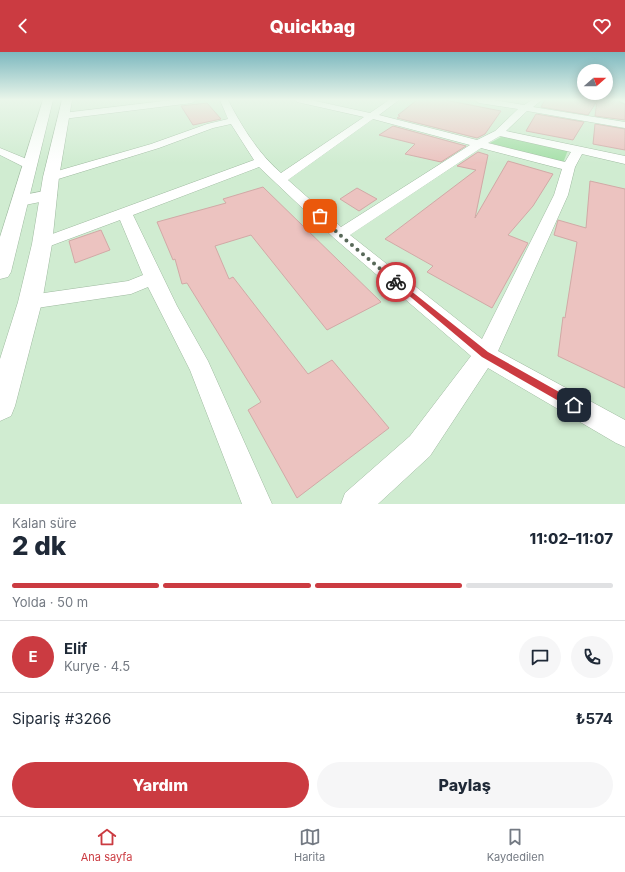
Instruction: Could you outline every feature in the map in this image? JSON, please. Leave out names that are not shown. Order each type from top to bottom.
[{"type":"main road","points":[[0,272],[42,121]]},
{"type":"main road","points":[[0,406],[30,302],[42,244],[50,186],[62,121]]},
{"type":"main road","points":[[20,201],[50,186]]},
{"type":"street","points":[[234,121],[261,162],[340,235],[485,355],[625,434]]},
{"type":"street","points":[[50,186],[210,126],[234,121]]},
{"type":"street","points":[[281,179],[364,121]]},
{"type":"street","points":[[392,121],[480,143],[574,159],[625,160]]},
{"type":"street","points":[[340,235],[480,143],[499,133],[511,121]]},
{"type":"street","points":[[602,121],[625,125]]},
{"type":"street","points":[[499,133],[574,159]]},
{"type":"street","points":[[0,151],[30,164]]},
{"type":"street","points":[[356,504],[420,446],[485,355],[561,195],[574,159]]},
{"type":"street","points":[[42,244],[261,162]]},
{"type":"street","points":[[125,213],[153,278],[200,368],[257,504]]},
{"type":"street","points":[[30,302],[131,287],[153,278]]},
{"type":"green space","points":[[503,136],[568,150],[563,163],[490,143]]},
{"type":"building","points":[[191,121],[211,121],[193,125]]},
{"type":"building","points":[[409,121],[494,121],[485,134],[477,138]]},
{"type":"building","points":[[532,121],[584,122],[573,140],[526,131]]},
{"type":"building","points":[[595,124],[625,129],[625,150],[593,144]]},
{"type":"building","points":[[393,126],[466,146],[441,162],[405,154],[415,144],[379,135]]},
{"type":"building","points":[[478,152],[488,155],[475,218],[508,161],[553,174],[533,206],[508,235],[528,243],[492,308],[427,272],[433,266],[385,239],[476,170],[457,166]]},
{"type":"building","points":[[590,181],[625,189],[625,388],[558,356],[563,317],[565,318],[577,242],[554,235],[558,220],[586,228]]},
{"type":"building","points":[[263,187],[381,302],[327,330],[251,235],[215,246],[229,279],[233,277],[308,374],[332,360],[389,428],[297,498],[248,410],[261,402],[187,283],[182,284],[175,259],[173,260],[157,222],[226,203],[223,199]]},
{"type":"building","points":[[357,188],[377,199],[359,211],[340,199]]},
{"type":"building","points":[[101,230],[110,250],[75,263],[69,241]]},
{"type":"way so far","points":[[320,216],[340,235],[396,282]]},
{"type":"route","points":[[396,282],[485,355],[574,405]]}]
